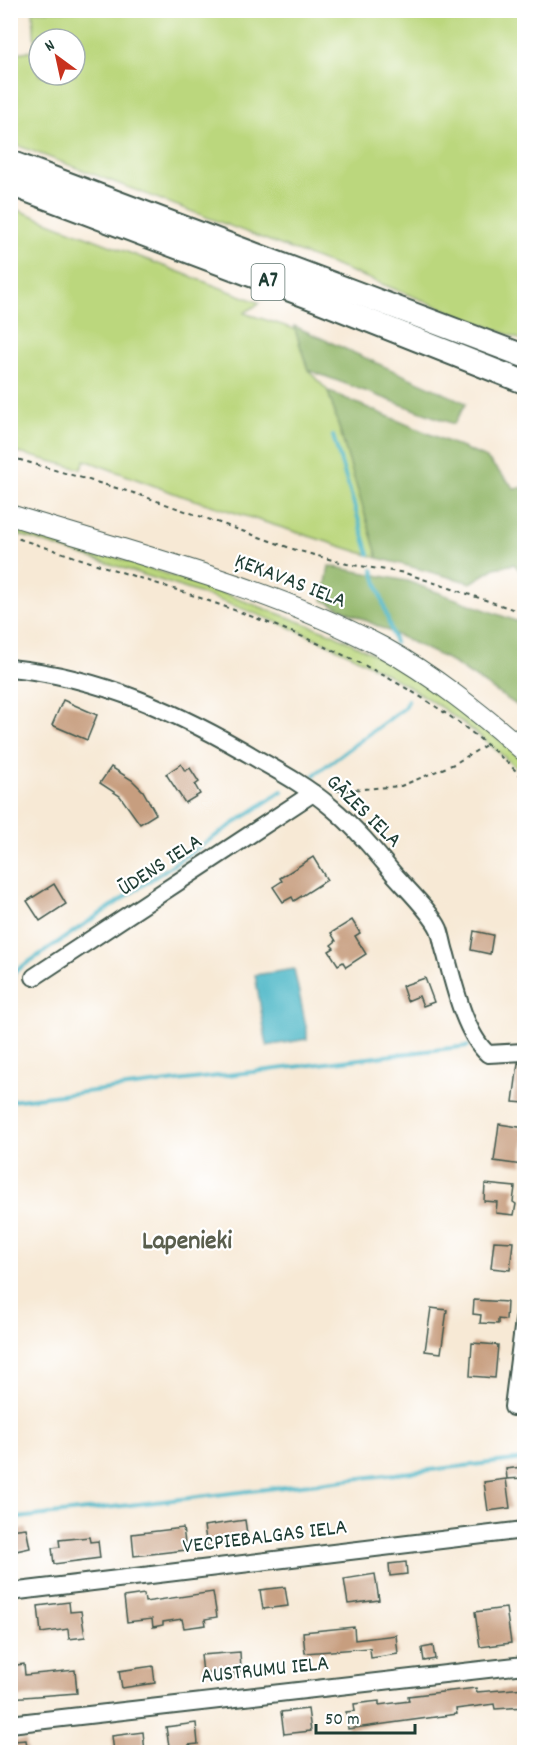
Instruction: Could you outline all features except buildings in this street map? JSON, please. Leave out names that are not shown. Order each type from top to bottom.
[{"type":"highway","name":"A7","points":[[10,162],[525,356]]},
{"type":"highway","name":"A7","points":[[10,184],[317,300],[525,382]]},
{"type":"main road","name":"ĶEKAVAS IELA","points":[[10,514],[226,582],[327,620],[383,648],[447,688],[525,751]]},
{"type":"street","name":"GĀZES IELA","points":[[10,668],[37,670],[96,684],[157,706],[203,727],[313,793],[333,808],[377,854],[438,928],[466,1018],[480,1046],[488,1054],[525,1052]]},
{"type":"street","name":"ŪDENS IELA","points":[[33,977],[313,793]]},
{"type":"street","points":[[513,1407],[525,1320]]},
{"type":"street","name":"VECPIEBALGAS IELA","points":[[10,1592],[525,1530]]},
{"type":"street","name":"AUSTRUMU IELA","points":[[10,1724],[525,1665]]},
{"type":"path","points":[[10,457],[137,494],[296,550],[347,564],[405,573],[525,613]]},
{"type":"path","points":[[10,536],[237,610],[318,642],[400,684],[455,719],[487,744],[525,779]]},
{"type":"path","points":[[313,793],[401,786],[454,764],[487,744]]},
{"type":"green space","points":[[33,11],[524,11],[524,341],[362,276],[11,143],[11,54],[27,51],[27,87],[87,87],[87,27],[34,27]]},
{"type":"green space","points":[[10,207],[260,303],[244,313],[295,329],[308,370],[328,391],[378,558],[179,495],[85,460],[81,469],[11,451]]},
{"type":"green space","points":[[294,326],[466,403],[454,424],[308,370]]},
{"type":"green space","points":[[328,391],[486,458],[515,489],[524,487],[524,575],[514,564],[495,568],[471,583],[378,558]]},
{"type":"green space","points":[[11,523],[209,588],[333,634],[407,671],[443,695],[524,759],[524,776],[470,729],[412,688],[349,654],[216,599],[11,532]]},
{"type":"green space","points":[[329,566],[407,581],[524,624],[524,710],[447,659],[323,600]]},
{"type":"water","points":[[294,969],[307,1039],[267,1046],[255,975]]},
{"type":"waterway","points":[[333,436],[369,554]]},
{"type":"waterway","points":[[373,570],[395,643]]},
{"type":"waterway","points":[[314,775],[404,708],[408,700]]},
{"type":"waterway","points":[[10,988],[14,972],[282,791]]},
{"type":"waterway","points":[[10,1101],[468,1046]]},
{"type":"waterway","points":[[10,1519],[524,1459]]},
{"type":"district","name":"Lapenieki","points":[[187,1242]]}]
